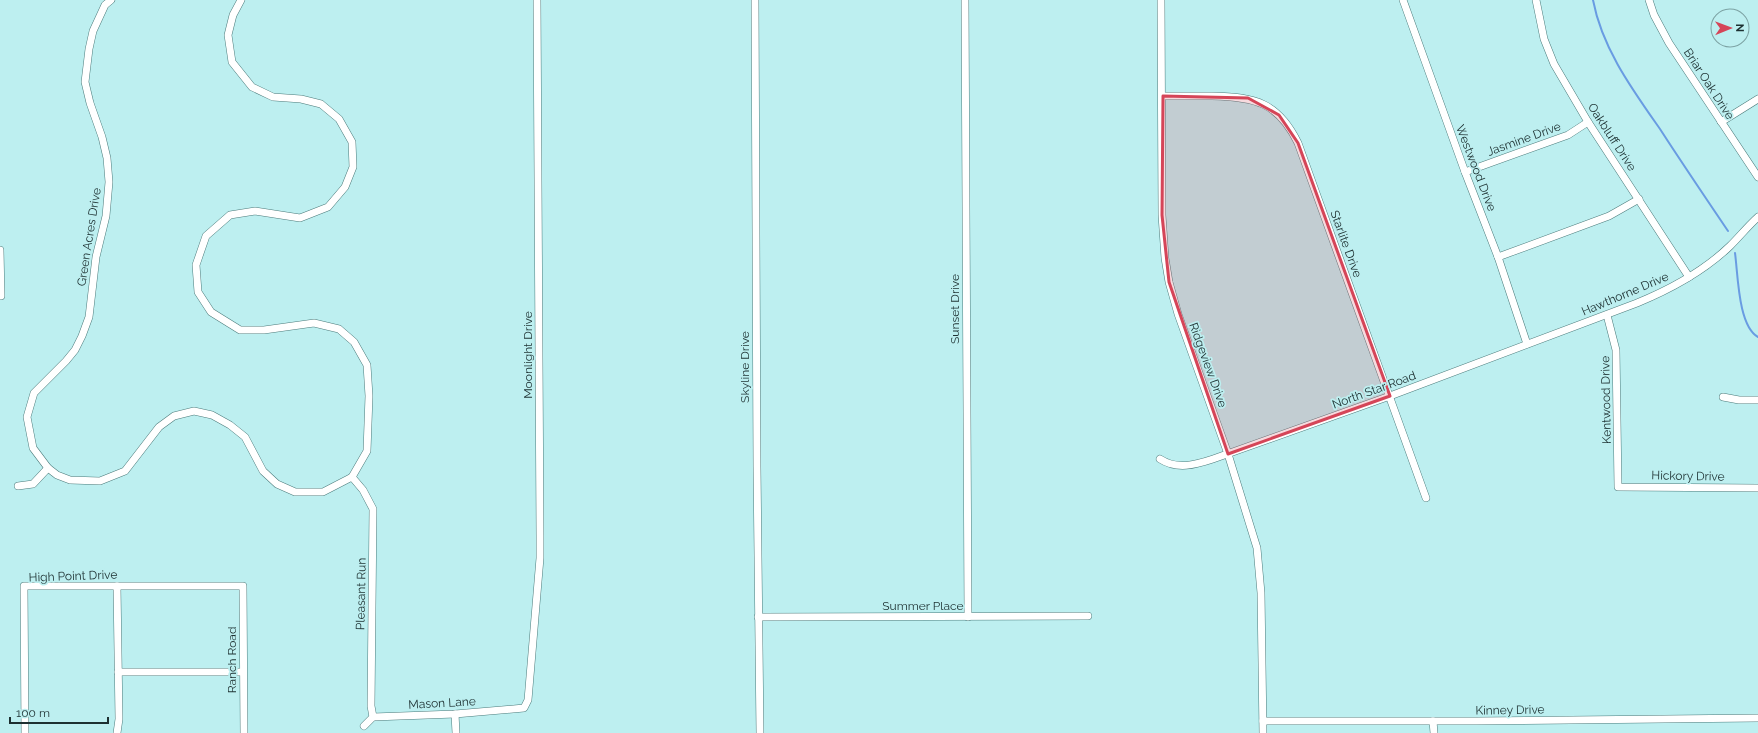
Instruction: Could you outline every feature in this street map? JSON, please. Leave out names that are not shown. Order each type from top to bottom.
[{"type":"street","name":"Green Acres Drive","points":[[48,468],[33,448],[27,417],[34,393],[66,361],[74,350],[82,336],[89,317],[96,257],[106,216],[109,182],[107,158],[102,137],[90,103],[85,82],[93,31],[105,6],[111,0]]},
{"type":"street","points":[[18,486],[33,484],[48,468],[57,475],[70,480],[100,481],[125,471],[159,427],[174,416],[194,411],[212,415],[230,425],[245,437],[263,471],[277,484],[295,492],[323,492],[352,477],[367,451],[369,396],[367,365],[354,342],[339,329],[314,323],[264,330],[240,330],[211,312],[198,292],[196,265],[206,236],[230,215],[255,211],[300,218],[328,206],[345,187],[353,167],[352,142],[339,119],[321,104],[301,99],[273,97],[252,87],[232,62],[228,35],[233,15],[241,0]]},
{"type":"street","name":"Moonlight Drive","points":[[524,708],[528,694],[540,550],[537,0]]},
{"type":"street","name":"Skyline Drive","points":[[755,0],[758,617],[760,733]]},
{"type":"street","name":"Sunset Drive","points":[[965,0],[968,617]]},
{"type":"street","name":"Ridgeview Drive","points":[[1161,0],[1163,96],[1162,215],[1169,282],[1178,314],[1228,454],[1249,519],[1259,561],[1261,593],[1263,733]]},
{"type":"street","name":"Westwood Drive","points":[[1403,0],[1465,172],[1498,258],[1527,344]]},
{"type":"street","name":"Oakbluff Drive","points":[[1536,0],[1544,39],[1554,64],[1588,122],[1689,277]]},
{"type":"street","name":"Briar Oak Drive","points":[[1649,0],[1654,15],[1669,43],[1758,177]]},
{"type":"street","name":"Starlite Drive","points":[[1163,96],[1248,98],[1265,105],[1274,111],[1288,126],[1298,143],[1426,498]]},
{"type":"street","points":[[1721,122],[1758,99]]},
{"type":"street","name":"Jasmine Drive","points":[[1465,172],[1568,135],[1588,122]]},
{"type":"street","points":[[1498,258],[1609,216],[1639,199]]},
{"type":"street","name":"Hawthorne Drive","points":[[1527,344],[1607,315],[1663,292],[1705,267],[1729,247],[1758,217]]},
{"type":"street","points":[[0,250],[1,296]]},
{"type":"street","name":"Kentwood Drive","points":[[1607,315],[1616,350],[1618,487]]},
{"type":"street","name":"North Star Road","points":[[1160,459],[1172,466],[1200,463],[1390,396],[1527,344]]},
{"type":"street","points":[[1723,397],[1739,400],[1758,400]]},
{"type":"street","name":"Pleasant Run","points":[[352,477],[363,490],[372,509],[371,706],[373,717]]},
{"type":"street","name":"Hickory Drive","points":[[1618,487],[1758,488]]},
{"type":"street","name":"High Point Drive","points":[[26,733],[24,586],[243,586]]},
{"type":"street","points":[[117,586],[119,720],[117,733]]},
{"type":"street","name":"Ranch Road","points":[[243,586],[244,733]]},
{"type":"street","name":"Summer Place","points":[[758,617],[1088,616]]},
{"type":"street","points":[[118,672],[243,672]]},
{"type":"street","name":"Mason Lane","points":[[373,717],[455,714],[524,708]]},
{"type":"street","points":[[455,714],[456,733]]},
{"type":"street","points":[[364,726],[373,717]]},
{"type":"street","name":"Kinney Drive","points":[[1263,721],[1758,718]]},
{"type":"street","points":[[1433,721],[1434,733]]},
{"type":"highlighted area","points":[[1163,96],[1248,98],[1279,115],[1298,143],[1390,396],[1228,454],[1169,282],[1162,215]]},
{"type":"waterway","points":[[1593,0],[1603,35],[1619,68],[1728,231]]},
{"type":"waterway","points":[[1735,253],[1740,299],[1746,322],[1751,331],[1758,337]]}]
